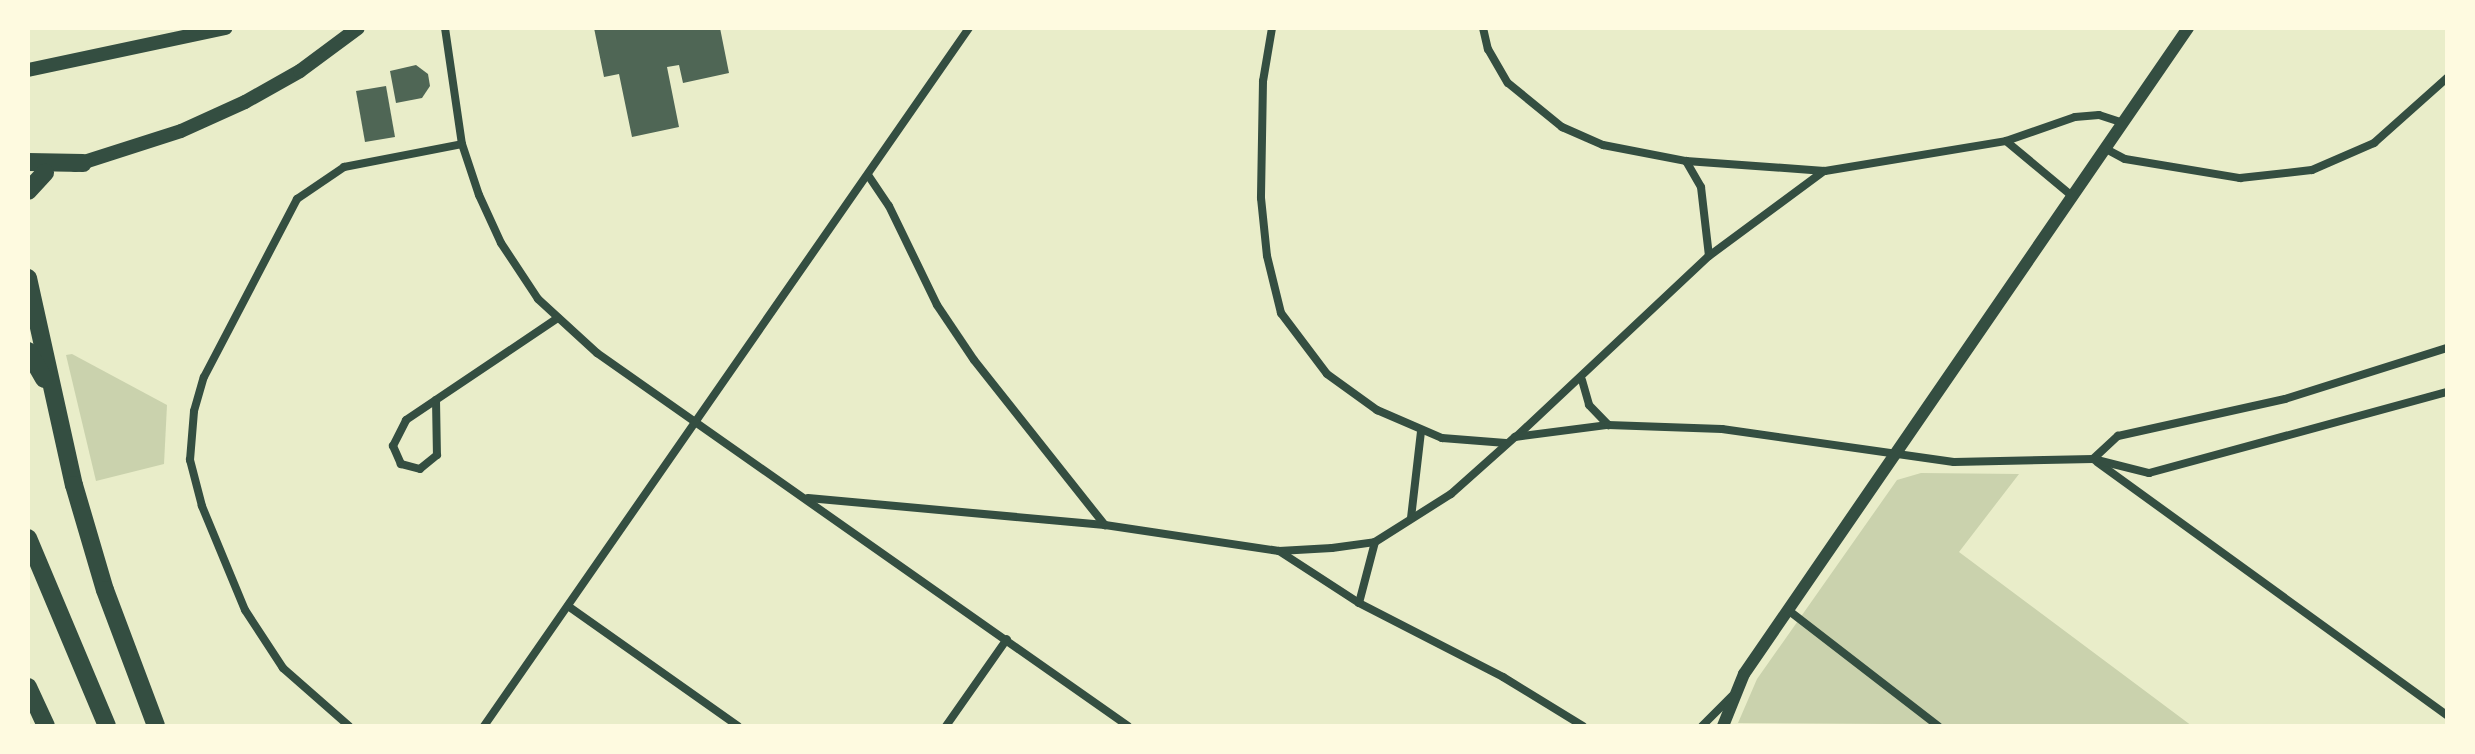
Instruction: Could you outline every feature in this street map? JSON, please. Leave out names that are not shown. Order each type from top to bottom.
[{"type":"highway","points":[[28,162],[83,163]]},
{"type":"highway","points":[[28,191],[36,174]]},
{"type":"highway","points":[[28,278],[53,396],[105,590],[156,726]]},
{"type":"highway","points":[[28,351],[53,396]]},
{"type":"highway","points":[[28,538],[107,726]]},
{"type":"highway","points":[[28,687],[46,726]]},
{"type":"main road","points":[[28,70],[226,28]]},
{"type":"main road","points":[[36,174],[83,163],[181,131],[245,102],[300,71],[358,28]]},
{"type":"street","points":[[445,28],[462,144],[501,243],[558,318],[597,353],[698,420],[1128,726]]},
{"type":"street","points":[[484,726],[969,28]]},
{"type":"street","points":[[1272,28],[1263,81],[1261,198],[1267,256],[1281,313],[1327,374],[1377,410],[1421,432],[1506,443]]},
{"type":"street","points":[[1483,28],[1488,49],[1508,83],[1562,127],[1603,145],[1686,161],[1825,171],[2006,141],[2075,117],[2099,115],[2123,123]]},
{"type":"street","points":[[1702,726],[1732,695],[2188,28]]},
{"type":"street","points":[[2106,149],[2125,159],[2240,178],[2312,170],[2374,143],[2447,78]]},
{"type":"street","points":[[2006,141],[2072,196]]},
{"type":"street","points":[[349,726],[283,668],[245,610],[202,506],[190,460],[194,411],[209,368],[297,199],[344,167],[462,144]]},
{"type":"street","points":[[1686,161],[1701,187],[1709,222],[1709,256]]},
{"type":"street","points":[[808,498],[1105,525],[1279,551],[1375,542],[1451,494],[1582,380],[1709,256],[1825,171]]},
{"type":"street","points":[[868,175],[889,206],[937,305],[974,360],[1105,525]]},
{"type":"street","points":[[436,400],[437,455],[420,469],[401,464],[393,446],[400,428],[436,400],[558,318]]},
{"type":"street","points":[[2093,459],[2118,436],[2285,399],[2447,348]]},
{"type":"street","points":[[1582,380],[1589,405],[1608,425]]},
{"type":"street","points":[[1515,437],[1608,425],[1722,429],[1954,462],[2093,459],[2149,473],[2447,392]]},
{"type":"street","points":[[1411,518],[1421,432]]},
{"type":"street","points":[[2093,459],[2447,715]]},
{"type":"street","points":[[1359,603],[1375,542]]},
{"type":"street","points":[[1279,551],[1359,603],[1503,677],[1583,726]]},
{"type":"street","points":[[568,606],[738,726]]},
{"type":"street","points":[[1788,610],[1938,726]]},
{"type":"street","points":[[946,726],[1007,639]]},
{"type":"street","points":[[1723,726],[1732,695]]},
{"type":"green space","points":[[72,354],[167,405],[164,464],[96,481],[66,355]]},
{"type":"green space","points":[[1921,473],[2019,474],[1959,552],[2192,726],[1738,723],[1757,679],[1897,480]]},
{"type":"building","points":[[594,28],[720,28],[729,73],[683,83],[679,65],[667,67],[679,127],[632,137],[619,74],[604,77]]},
{"type":"building","points":[[416,65],[428,74],[430,86],[422,98],[396,103],[390,71]]},
{"type":"building","points":[[386,86],[395,137],[365,142],[356,91]]}]
